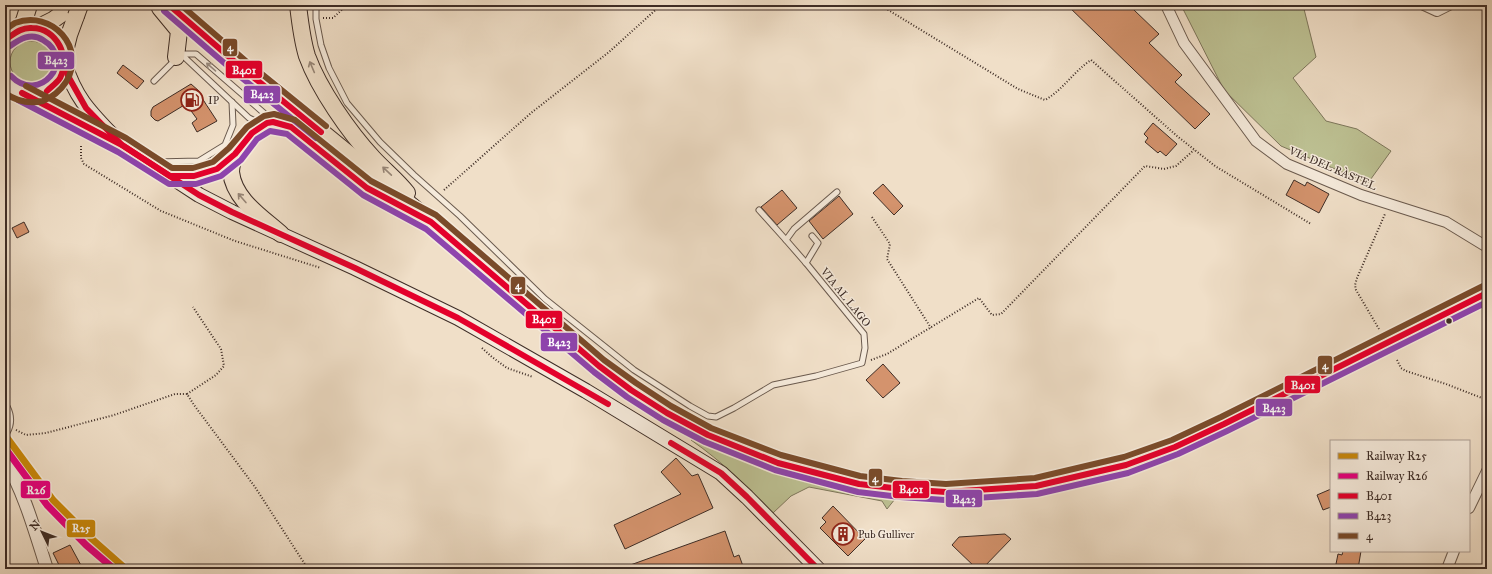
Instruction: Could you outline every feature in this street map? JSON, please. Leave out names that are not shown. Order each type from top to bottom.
[{"type":"highway","points":[[11,33],[24,21],[29,5]]},
{"type":"highway","points":[[158,5],[179,31],[179,55]]},
{"type":"highway","points":[[168,5],[248,73],[431,222],[599,366],[631,390],[667,413],[708,434],[778,462],[821,475],[859,484],[946,492],[1036,486],[1083,476],[1126,465],[1174,446],[1224,424],[1365,353]]},
{"type":"highway","points":[[298,5],[307,55],[320,84],[356,138],[395,179],[431,222]]},
{"type":"highway","points":[[37,28],[75,9]]},
{"type":"highway","points":[[64,59],[75,9]]},
{"type":"highway","points":[[170,176],[194,176],[217,169],[235,154],[252,133],[267,123],[273,122],[291,127],[367,188],[431,222]]},
{"type":"highway","points":[[235,154],[231,170],[233,182],[237,192],[243,200],[281,234]]},
{"type":"main road","points":[[11,33],[24,28],[37,28],[45,30],[58,40],[76,91],[86,108],[122,145]]},
{"type":"main road","points":[[22,94],[39,94],[50,88],[59,80],[64,59]]},
{"type":"main road","points":[[5,82],[22,94],[122,145],[199,195],[458,318],[586,391],[721,473],[748,497],[818,569]]},
{"type":"main road","points":[[1365,353],[1487,293]]},
{"type":"street","name":"VIA DEL RÀSTEL","points":[[1166,5],[1184,43],[1256,141],[1287,164],[1361,195],[1446,222],[1487,247]]},
{"type":"street","points":[[1424,5],[1437,11],[1449,5]]},
{"type":"street","points":[[5,408],[7,414],[7,428]]},
{"type":"street","points":[[5,460],[16,478],[47,569]]},
{"type":"street","points":[[1470,506],[1487,470]]},
{"type":"street","points":[[1447,569],[1454,552]]},
{"type":"lane","points":[[316,5],[316,19],[321,45],[329,68],[347,102],[380,142],[546,298],[634,370],[690,406],[708,416],[716,417],[773,385],[823,374],[862,363]]},
{"type":"lane","points":[[154,81],[179,55],[196,54],[265,114],[267,123],[257,122],[249,118],[179,55]]},
{"type":"lane","points":[[147,162],[198,161],[225,145],[233,125],[232,102]]},
{"type":"lane","points":[[786,240],[794,229],[838,192]]},
{"type":"lane","name":"VIA AL LAGO","points":[[759,210],[806,263],[864,334],[865,348],[862,363]]},
{"type":"lane","points":[[806,263],[818,243],[812,236]]},
{"type":"path","points":[[316,19],[334,18],[347,5]]},
{"type":"path","points":[[437,196],[531,113],[610,52],[661,5]]},
{"type":"path","points":[[880,5],[1018,89],[1045,100],[1057,93],[1081,67],[1092,60],[1177,136],[1215,166],[1310,224]]},
{"type":"path","points":[[81,146],[81,158],[84,164],[161,211],[235,241],[326,270]]},
{"type":"path","points":[[862,363],[887,354],[979,298],[992,315],[1001,314],[1145,166],[1164,169],[1176,166],[1194,150]]},
{"type":"path","points":[[1379,328],[1356,290],[1356,282],[1389,204]]},
{"type":"path","points":[[872,216],[890,244],[887,259],[931,328]]},
{"type":"path","points":[[7,428],[26,435],[46,433],[114,415],[175,394],[187,394],[216,375],[224,366],[221,349],[193,307]]},
{"type":"path","points":[[479,345],[507,368],[533,377]]},
{"type":"path","points":[[1397,360],[1401,368],[1406,371],[1446,384],[1487,400]]},
{"type":"path","points":[[187,394],[255,488],[308,569]]},
{"type":"path","points":[[16,478],[35,485],[74,525],[121,569]]},
{"type":"green space","points":[[1181,5],[1303,5],[1316,57],[1293,78],[1326,121],[1357,129],[1391,151],[1368,183],[1281,146],[1224,90]]},
{"type":"green space","points":[[27,41],[35,41],[46,47],[52,58],[52,66],[46,77],[35,83],[27,83],[16,77],[10,66],[10,58],[16,47]]},
{"type":"green space","points":[[692,439],[766,469],[842,489],[895,499],[887,509],[882,501],[809,487],[791,496],[773,513],[734,475],[714,457],[691,440]]},
{"type":"building","points":[[1067,5],[1138,5],[1134,10],[1159,34],[1149,43],[1182,75],[1175,82],[1210,114],[1195,129]]},
{"type":"building","points":[[123,65],[144,81],[137,89],[117,73]]},
{"type":"building","points":[[191,84],[199,91],[200,95],[217,121],[197,132],[192,123],[197,119],[186,104],[158,121],[151,116],[153,107]]},
{"type":"building","points":[[1153,123],[1177,144],[1166,156],[1160,151],[1158,153],[1145,142],[1148,138],[1144,134]]},
{"type":"building","points":[[1294,180],[1305,186],[1307,182],[1329,194],[1319,213],[1286,195]]},
{"type":"building","points":[[883,184],[903,206],[894,215],[873,193]]},
{"type":"building","points":[[782,190],[797,208],[777,225],[761,207]]},
{"type":"building","points":[[839,196],[853,214],[823,239],[809,221]]},
{"type":"building","points":[[24,222],[29,232],[17,238],[12,228]]},
{"type":"building","points":[[883,364],[900,383],[883,398],[866,380]]},
{"type":"building","points":[[676,458],[692,476],[698,474],[713,508],[625,549],[614,525],[681,494],[661,472]]},
{"type":"building","points":[[1330,489],[1330,507],[1323,510],[1317,495]]},
{"type":"building","name":"Pub Gulliver","points":[[833,506],[865,539],[848,556],[820,528],[826,522],[822,518]]},
{"type":"building","points":[[725,531],[734,557],[739,555],[744,569],[622,568]]},
{"type":"building","points":[[1005,534],[1011,539],[982,569],[977,569],[952,545],[959,537]]},
{"type":"building","points":[[70,545],[83,569],[61,569],[53,553]]},
{"type":"building","points":[[1343,552],[1361,552],[1358,569],[1335,569],[1338,554],[1342,555]]},
{"type":"rail line","name":"R25","points":[[5,435],[53,500],[92,539],[126,569]]},
{"type":"rail line","name":"R26","points":[[5,448],[47,505],[86,545],[114,569]]},
{"type":"transit line","name":"B401","points":[[169,5],[242,68],[321,132]]},
{"type":"transit line","name":"4","points":[[181,5],[247,62],[326,126]]},
{"type":"transit line","name":"B423","points":[[164,11],[237,74],[316,138]]},
{"type":"transit line","name":"4","points":[[5,30],[15,23],[29,20],[42,22],[53,27],[62,34],[69,45],[72,56],[71,69],[66,82],[59,91],[50,98],[38,102],[28,102],[18,100],[5,93]]},
{"type":"transit line","name":"B401","points":[[5,40],[18,31],[28,28],[41,29],[55,39],[63,53],[63,70],[59,80],[47,91]]},
{"type":"transit line","name":"B423","points":[[10,46],[26,37],[39,38],[53,48],[56,58],[55,68],[50,76],[42,83],[33,85],[22,84],[11,76]]},
{"type":"transit line","name":"B401","points":[[65,64],[68,76],[86,108],[122,145],[170,176],[194,176],[217,169],[235,154],[252,133],[267,123],[273,122],[291,127],[367,188],[431,222],[599,366],[631,390],[667,413],[708,435],[778,463],[859,484],[946,492],[1036,486],[1126,465],[1175,447],[1224,424],[1487,293]]},
{"type":"transit line","name":"4","points":[[26,86],[126,138],[172,168],[193,168],[213,162],[229,148],[247,127],[264,116],[274,114],[295,120],[371,181],[436,215],[604,360],[671,406],[711,428],[781,455],[860,476],[946,484],[1035,478],[1124,457],[1172,440],[1221,417],[1483,286]]},
{"type":"transit line","name":"B401","points":[[22,93],[122,145],[199,195],[458,318],[608,404]]},
{"type":"transit line","name":"B423","points":[[18,100],[118,152],[169,184],[196,184],[221,176],[241,160],[257,139],[270,131],[287,134],[363,195],[426,229],[594,372],[627,397],[663,420],[705,442],[775,470],[858,492],[945,500],[1037,494],[1128,473],[1178,454],[1227,431],[1487,302]]},
{"type":"transit line","name":"B401","points":[[671,443],[721,473],[747,497],[818,569]]},
{"type":"place","name":"IP","points":[[192,100]]},
{"type":"place","name":"Pub Gulliver","points":[[843,534]]}]
